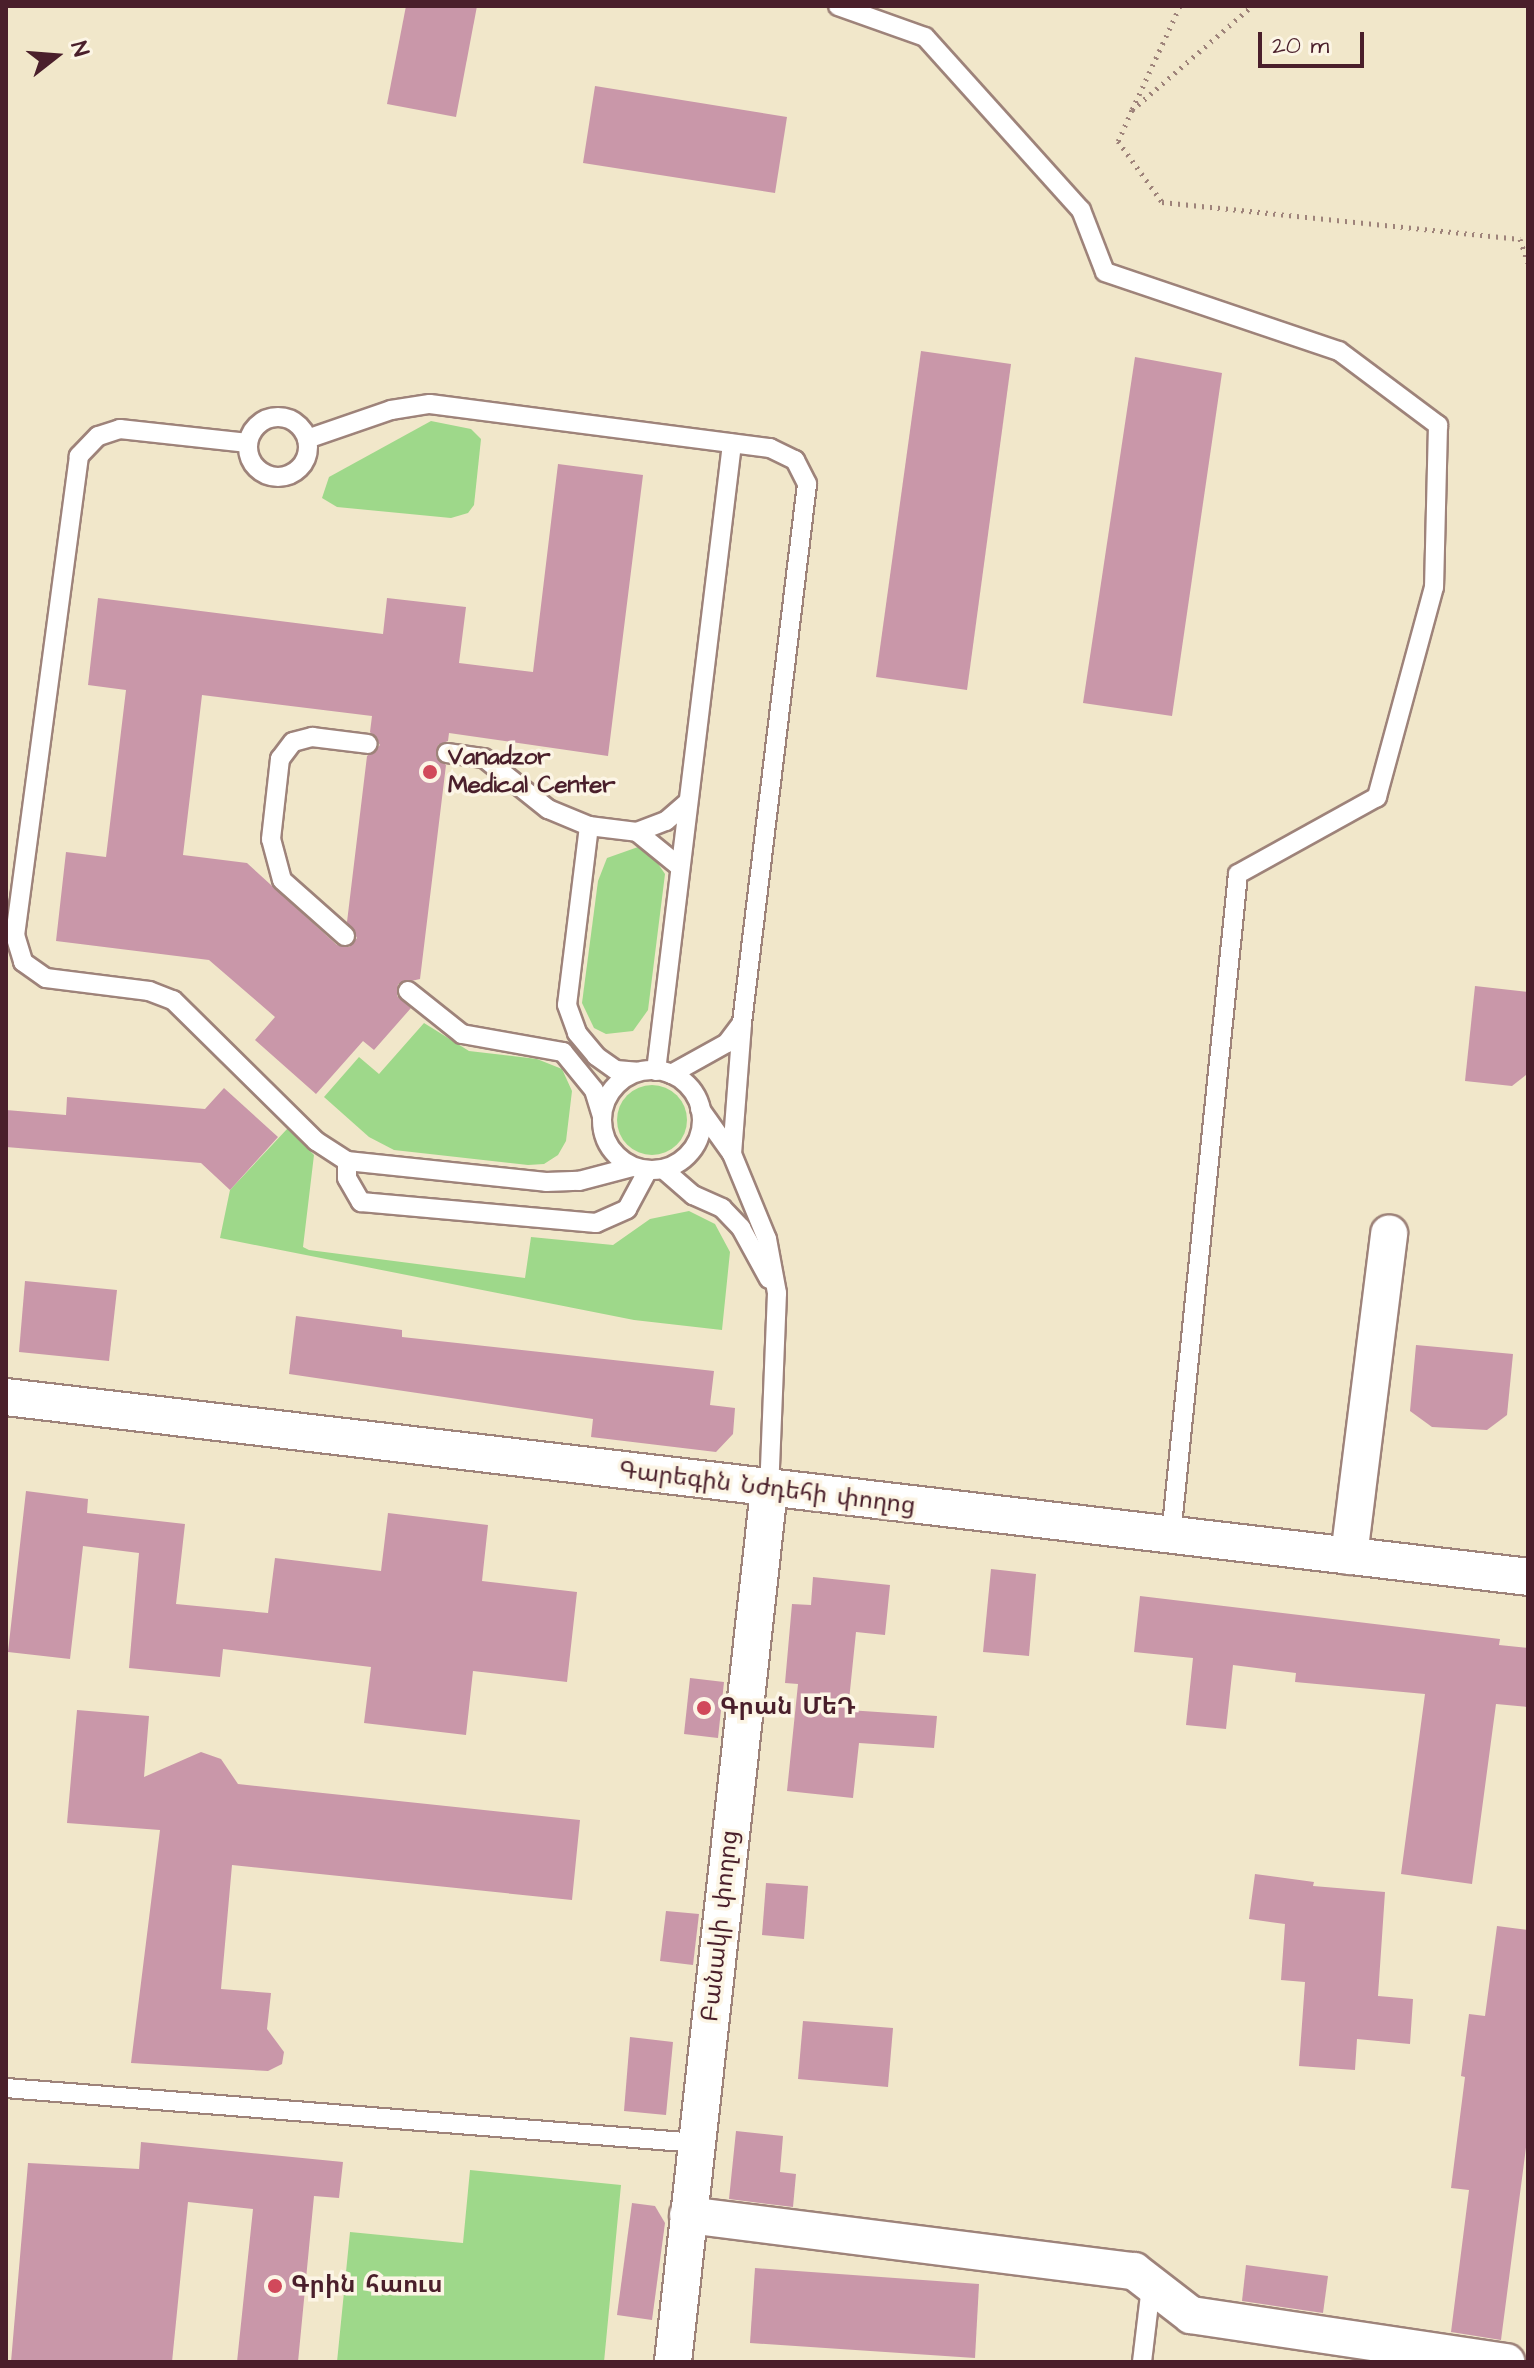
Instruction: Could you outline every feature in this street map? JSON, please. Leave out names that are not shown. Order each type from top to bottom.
[{"type":"street","points":[[1349,1556],[1389,1233]]},
{"type":"street","name":"Գարեգին Նժդեհի փողոց","points":[[6,1397],[1528,1577]]},
{"type":"street","name":"Բանակի փողոց","points":[[673,2362],[769,1489]]},
{"type":"street","points":[[688,2215],[1134,2271],[1191,2315],[1507,2362]]},
{"type":"lane","points":[[838,6],[925,37],[1081,210],[1105,272],[1339,351],[1438,425],[1434,587],[1377,797],[1238,874],[1171,1536]]},
{"type":"lane","points":[[307,439],[391,410],[430,404],[770,448],[795,460],[807,484],[742,1023],[732,1154]]},
{"type":"lane","points":[[270,417],[293,421],[307,439],[304,462],[285,476],[263,473],[254,465],[248,443],[260,423],[270,417]]},
{"type":"lane","points":[[248,443],[120,429],[98,436],[79,456],[15,935],[23,962],[46,978],[149,991],[173,1000],[316,1141],[347,1161],[546,1182],[579,1181],[677,1163],[698,1140],[700,1109]]},
{"type":"lane","points":[[656,1072],[732,444]]},
{"type":"lane","points":[[345,936],[282,880],[273,859],[280,759],[293,742],[312,737],[368,744]]},
{"type":"lane","points":[[447,753],[484,758],[548,809],[589,826],[637,832],[666,821],[688,802]]},
{"type":"lane","points":[[589,826],[567,1005],[577,1033],[596,1056],[616,1070],[656,1072],[695,1094],[700,1109],[732,1154],[767,1239],[777,1293],[769,1489]]},
{"type":"lane","points":[[637,832],[680,867]]},
{"type":"lane","points":[[408,991],[462,1034],[563,1052],[594,1090],[609,1146],[693,1195],[722,1208],[741,1228],[777,1293]]},
{"type":"lane","points":[[602,1116],[614,1088],[727,1043],[742,1023]]},
{"type":"lane","points":[[347,1161],[347,1178],[361,1202],[596,1223],[627,1209],[648,1169]]},
{"type":"lane","points":[[6,2088],[697,2143]]},
{"type":"lane","points":[[1142,2362],[1151,2287]]},
{"type":"path","points":[[1180,6],[1118,141],[1162,202],[1520,239],[1528,263]]},
{"type":"path","points":[[1132,110],[1252,6]]},
{"type":"green space","points":[[431,421],[471,429],[481,439],[474,505],[468,513],[451,518],[337,507],[322,498],[329,477]]},
{"type":"green space","points":[[638,847],[650,852],[665,874],[648,1010],[633,1031],[606,1034],[594,1028],[582,1003],[598,881],[607,858]]},
{"type":"green space","points":[[424,1023],[469,1051],[537,1059],[562,1069],[572,1091],[566,1141],[558,1155],[544,1164],[528,1165],[394,1150],[369,1137],[324,1097],[359,1057],[379,1074]]},
{"type":"green space","points":[[659,1085],[681,1100],[687,1120],[685,1134],[677,1145],[666,1153],[645,1155],[627,1145],[619,1134],[617,1113],[627,1095],[638,1087]]},
{"type":"green space","points":[[288,1128],[314,1155],[303,1247],[309,1250],[525,1278],[531,1237],[613,1245],[650,1219],[689,1211],[715,1224],[730,1252],[722,1330],[634,1320],[220,1238],[230,1190]]},
{"type":"green space","points":[[470,2170],[621,2185],[604,2362],[337,2362],[350,2232],[463,2243]]},
{"type":"building","points":[[406,6],[477,6],[456,117],[387,104]]},
{"type":"building","points":[[595,86],[787,117],[775,193],[583,163]]},
{"type":"building","points":[[921,351],[1011,364],[967,690],[876,677]]},
{"type":"building","points":[[1135,357],[1222,373],[1172,716],[1083,703]]},
{"type":"building","points":[[558,464],[643,475],[608,756],[449,733],[448,741],[438,745],[436,757],[446,765],[420,979],[398,984],[397,996],[411,1008],[374,1050],[363,1041],[316,1094],[255,1040],[275,1017],[209,960],[56,941],[66,852],[106,857],[126,690],[88,685],[98,598],[383,634],[387,598],[466,607],[459,663],[533,672]],"holes":[[[202,695],[372,716],[370,732],[380,745],[367,756],[347,922],[357,938],[349,947],[337,945],[247,863],[183,855]]]},
{"type":"building","points":[[1475,986],[1528,992],[1526,1075],[1512,1086],[1465,1081]]},
{"type":"building","points":[[224,1088],[278,1137],[230,1190],[201,1163],[6,1147],[6,1110],[66,1115],[67,1097],[205,1109]]},
{"type":"building","points":[[25,1281],[117,1290],[109,1361],[19,1352]]},
{"type":"building","points":[[296,1316],[402,1330],[402,1337],[714,1371],[710,1405],[735,1408],[733,1434],[716,1452],[591,1437],[593,1419],[289,1374]]},
{"type":"building","points":[[1416,1345],[1513,1354],[1507,1415],[1487,1430],[1432,1427],[1410,1411]]},
{"type":"building","points":[[26,1491],[88,1499],[87,1513],[185,1524],[176,1604],[268,1613],[275,1558],[381,1571],[388,1513],[488,1525],[482,1581],[577,1592],[567,1682],[473,1671],[466,1735],[364,1723],[371,1667],[223,1649],[220,1677],[129,1668],[139,1553],[83,1546],[70,1659],[8,1652]]},
{"type":"building","points":[[991,1569],[1036,1574],[1029,1656],[983,1652]]},
{"type":"building","points":[[813,1577],[890,1585],[885,1635],[856,1632],[848,1710],[937,1716],[934,1748],[859,1743],[853,1798],[787,1791],[798,1684],[785,1683],[792,1604],[811,1605]]},
{"type":"building","points":[[1140,1596],[1500,1639],[1499,1645],[1528,1648],[1528,1707],[1496,1704],[1472,1884],[1401,1874],[1425,1694],[1295,1682],[1296,1673],[1233,1665],[1226,1729],[1186,1725],[1193,1658],[1134,1652]]},
{"type":"building","name":"Գրան ՄեԴ","points":[[690,1678],[724,1682],[718,1738],[684,1734]]},
{"type":"building","points":[[77,1710],[149,1716],[144,1777],[201,1752],[221,1759],[238,1784],[580,1820],[572,1900],[232,1865],[221,1989],[271,1993],[267,2029],[284,2052],[282,2064],[268,2071],[131,2063],[160,1830],[67,1823]]},
{"type":"building","points":[[1255,1874],[1314,1882],[1313,1886],[1385,1892],[1378,1996],[1413,1999],[1410,2044],[1357,2039],[1355,2070],[1299,2066],[1305,1982],[1281,1980],[1285,1924],[1249,1919]]},
{"type":"building","points":[[766,1883],[808,1886],[804,1939],[762,1935]]},
{"type":"building","points":[[666,1911],[699,1914],[693,1965],[660,1961]]},
{"type":"building","points":[[1497,1926],[1528,1930],[1528,2132],[1501,2340],[1451,2332],[1469,2190],[1451,2188],[1465,2077],[1461,2076],[1469,2014],[1485,2016]]},
{"type":"building","points":[[803,2021],[893,2028],[888,2087],[798,2079]]},
{"type":"building","points":[[630,2037],[673,2042],[666,2115],[624,2111]]},
{"type":"building","points":[[736,2131],[783,2136],[780,2172],[796,2174],[793,2207],[729,2199]]},
{"type":"building","points":[[141,2142],[343,2162],[339,2198],[314,2196],[298,2362],[237,2362],[253,2209],[188,2202],[172,2362],[11,2362],[28,2163],[139,2169]]},
{"type":"building","points":[[632,2203],[655,2206],[665,2223],[652,2320],[617,2315]]},
{"type":"building","points":[[1246,2265],[1328,2276],[1323,2313],[1242,2301]]},
{"type":"building","points":[[755,2268],[979,2284],[975,2358],[750,2343]]},
{"type":"place","name":"Vanadzor Medical Center","points":[[430,772]]},
{"type":"place","name":"Գրան ՄեԴ","points":[[704,1708]]},
{"type":"place","name":"Գրին հաուս","points":[[275,2286]]}]
